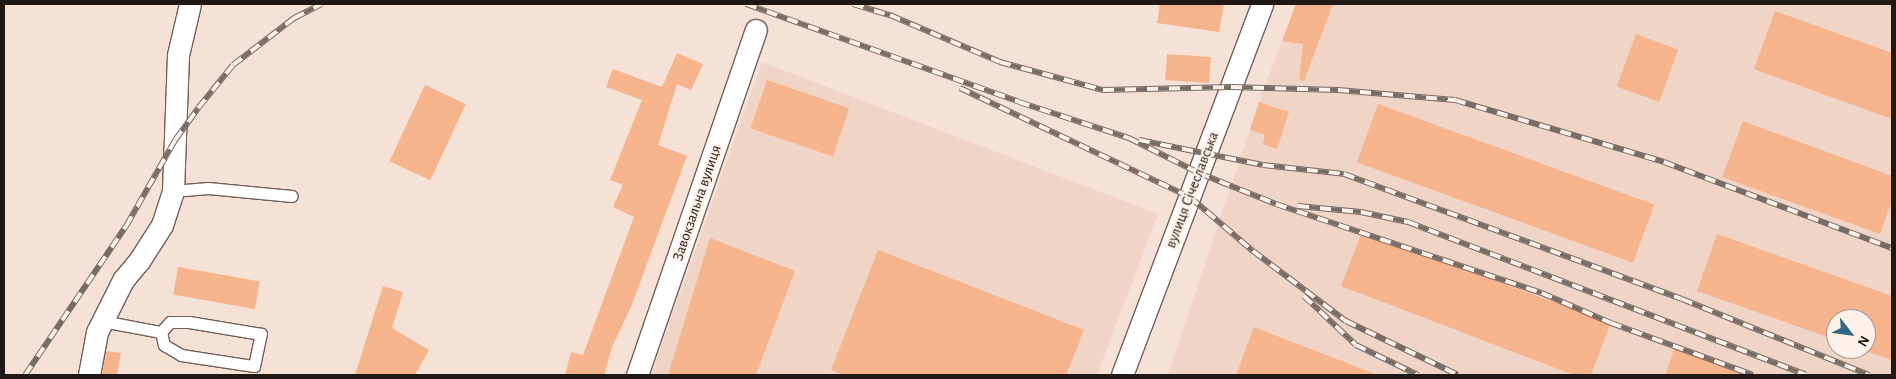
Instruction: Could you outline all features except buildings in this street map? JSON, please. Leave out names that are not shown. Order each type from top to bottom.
[{"type":"street","points":[[89,375],[97,332],[102,321],[123,280],[139,261],[162,225],[173,192],[178,56],[190,4]]},
{"type":"street","name":"вулиця Січеславська","points":[[1122,375],[1262,4]]},
{"type":"street","name":"Завокзальна вулиця","points":[[637,375],[756,30]]},
{"type":"lane","points":[[173,192],[208,188],[292,196]]},
{"type":"lane","points":[[102,321],[161,332]]},
{"type":"lane","points":[[170,322],[189,322],[261,334],[254,366],[181,355],[164,345],[161,332],[170,322]]},
{"type":"shaded area","points":[[1296,4],[1892,4],[1892,375],[1168,375],[1259,102]]},
{"type":"shaded area","points":[[762,62],[1158,214],[1097,375],[651,375]]},
{"type":"railway","points":[[25,375],[126,226],[175,140],[198,108],[233,65],[294,18],[322,4]]},
{"type":"railway","points":[[746,4],[1019,102],[1129,138],[1199,173],[1276,204],[1542,293],[1611,323],[1753,375]]},
{"type":"railway","points":[[853,4],[890,15],[1000,62],[1103,90],[1231,87],[1338,90],[1455,100],[1664,162],[1892,248]]},
{"type":"railway","points":[[960,88],[1190,197],[1253,251],[1346,321],[1458,375]]},
{"type":"railway","points":[[1139,140],[1263,165],[1344,174],[1682,299],[1869,375]]},
{"type":"railway","points":[[1298,206],[1361,212],[1408,222],[1806,375]]},
{"type":"railway","points":[[1304,296],[1356,345],[1418,375]]}]
